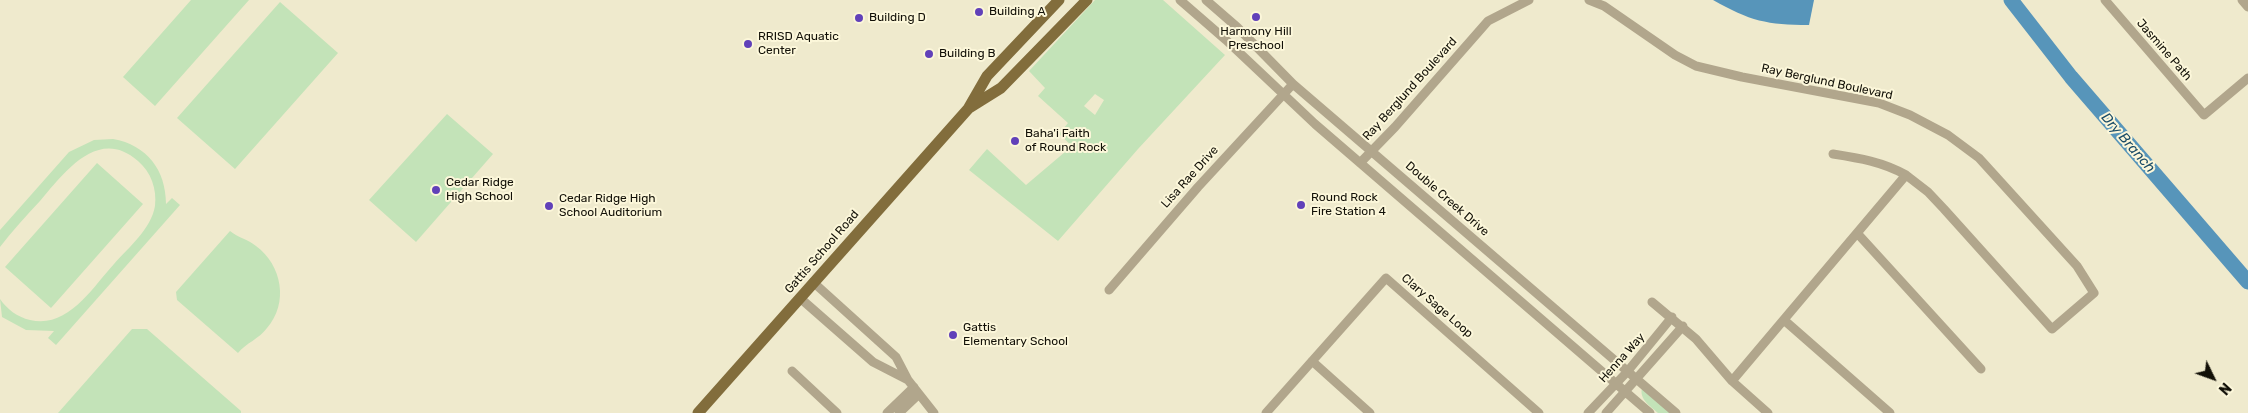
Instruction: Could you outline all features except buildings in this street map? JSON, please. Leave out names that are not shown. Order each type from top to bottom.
[{"type":"main road","name":"Gattis School Road","points":[[698,413],[968,109],[987,76],[1059,0]]},
{"type":"main road","name":"Gattis School Road","points":[[968,109],[1001,88],[1087,0]]},
{"type":"street","points":[[1180,0],[1226,40],[1282,95],[1650,413]]},
{"type":"street","name":"Double Creek Drive","points":[[1206,0],[1293,84],[1676,413]]},
{"type":"street","name":"Ray Berglund Boulevard","points":[[1360,163],[1488,21],[1528,0]]},
{"type":"street","name":"Ray Berglund Boulevard","points":[[1589,0],[1604,6],[1675,55],[1696,66],[1879,104],[1910,115],[1948,135],[1979,158],[2077,266],[2094,293],[2052,329],[1928,192],[1906,175]]},
{"type":"street","name":"Jasmine Path","points":[[2105,0],[2204,115],[2248,78]]},
{"type":"street","points":[[2242,0],[2248,7]]},
{"type":"street","name":"Lisa Rae Drive","points":[[1109,290],[1198,187],[1293,84]]},
{"type":"street","points":[[1732,381],[1906,175],[1891,166],[1874,160],[1833,154]]},
{"type":"street","points":[[1857,233],[1981,369]]},
{"type":"street","name":"Clary Sage Loop","points":[[1266,413],[1386,278],[1539,413]]},
{"type":"street","points":[[813,282],[891,352],[934,413]]},
{"type":"street","points":[[800,298],[873,362],[914,387]]},
{"type":"street","points":[[1652,302],[1683,326],[1732,381],[1768,413]]},
{"type":"street","name":"Henna Way","points":[[1588,413],[1617,384],[1672,318]]},
{"type":"street","points":[[1784,320],[1890,413]]},
{"type":"street","name":"Henna Way","points":[[1606,413],[1683,326]]},
{"type":"street","points":[[1655,340],[1664,348]]},
{"type":"street","points":[[1312,362],[1370,413]]},
{"type":"street","points":[[792,371],[837,413]]},
{"type":"street","points":[[887,413],[914,387]]},
{"type":"street","points":[[899,413],[914,387]]},
{"type":"green space","points":[[191,0],[249,0],[155,106],[123,77]]},
{"type":"green space","points":[[1095,0],[1163,0],[1225,55],[1138,149],[1058,241],[969,170],[987,149],[1026,185],[1072,146],[1059,134],[1068,123],[1038,96],[1045,88],[1029,71]],"holes":[[[1095,94],[1104,100],[1095,115],[1084,106]]]},
{"type":"green space","points":[[280,2],[338,53],[235,169],[177,118]]},
{"type":"green space","points":[[447,114],[493,154],[416,242],[369,200]]},
{"type":"green space","points":[[113,139],[125,142],[145,153],[158,170],[165,192],[166,204],[172,198],[180,205],[56,345],[48,338],[54,331],[26,330],[2,317],[0,299],[9,309],[21,317],[44,321],[67,313],[78,304],[139,237],[149,222],[155,206],[154,187],[150,176],[143,165],[123,152],[109,149],[96,151],[83,157],[60,178],[0,247],[0,230],[69,152],[94,140]]},
{"type":"green space","points":[[97,163],[143,204],[51,308],[5,267]]},
{"type":"green space","points":[[230,231],[253,244],[272,263],[277,274],[280,296],[274,318],[264,332],[238,353],[177,300],[176,292]]},
{"type":"green space","points":[[132,329],[147,329],[241,413],[58,413]]},
{"type":"green space","points":[[1642,388],[1670,413],[1658,413],[1652,408],[1642,396]]},
{"type":"water","points":[[1713,0],[1814,0],[1809,25],[1770,23],[1738,13]]},
{"type":"waterway","name":"Dry Branch","points":[[2011,0],[2071,77],[2248,282]]},
{"type":"place","name":"Building A","points":[[979,12]]},
{"type":"place","name":"Harmony Hill Preschool","points":[[1256,17]]},
{"type":"place","name":"Building D","points":[[859,18]]},
{"type":"place","name":"RRISD Aquatic Center","points":[[748,44]]},
{"type":"place","name":"Building B","points":[[929,54]]},
{"type":"place","name":"Baha'i Faith of Round Rock","points":[[1015,141]]},
{"type":"place","name":"Cedar Ridge High School","points":[[436,190]]},
{"type":"place","name":"Round Rock Fire Station 4","points":[[1301,205]]},
{"type":"place","name":"Cedar Ridge High School Auditorium","points":[[549,206]]},
{"type":"place","name":"Gattis Elementary School","points":[[953,335]]}]
